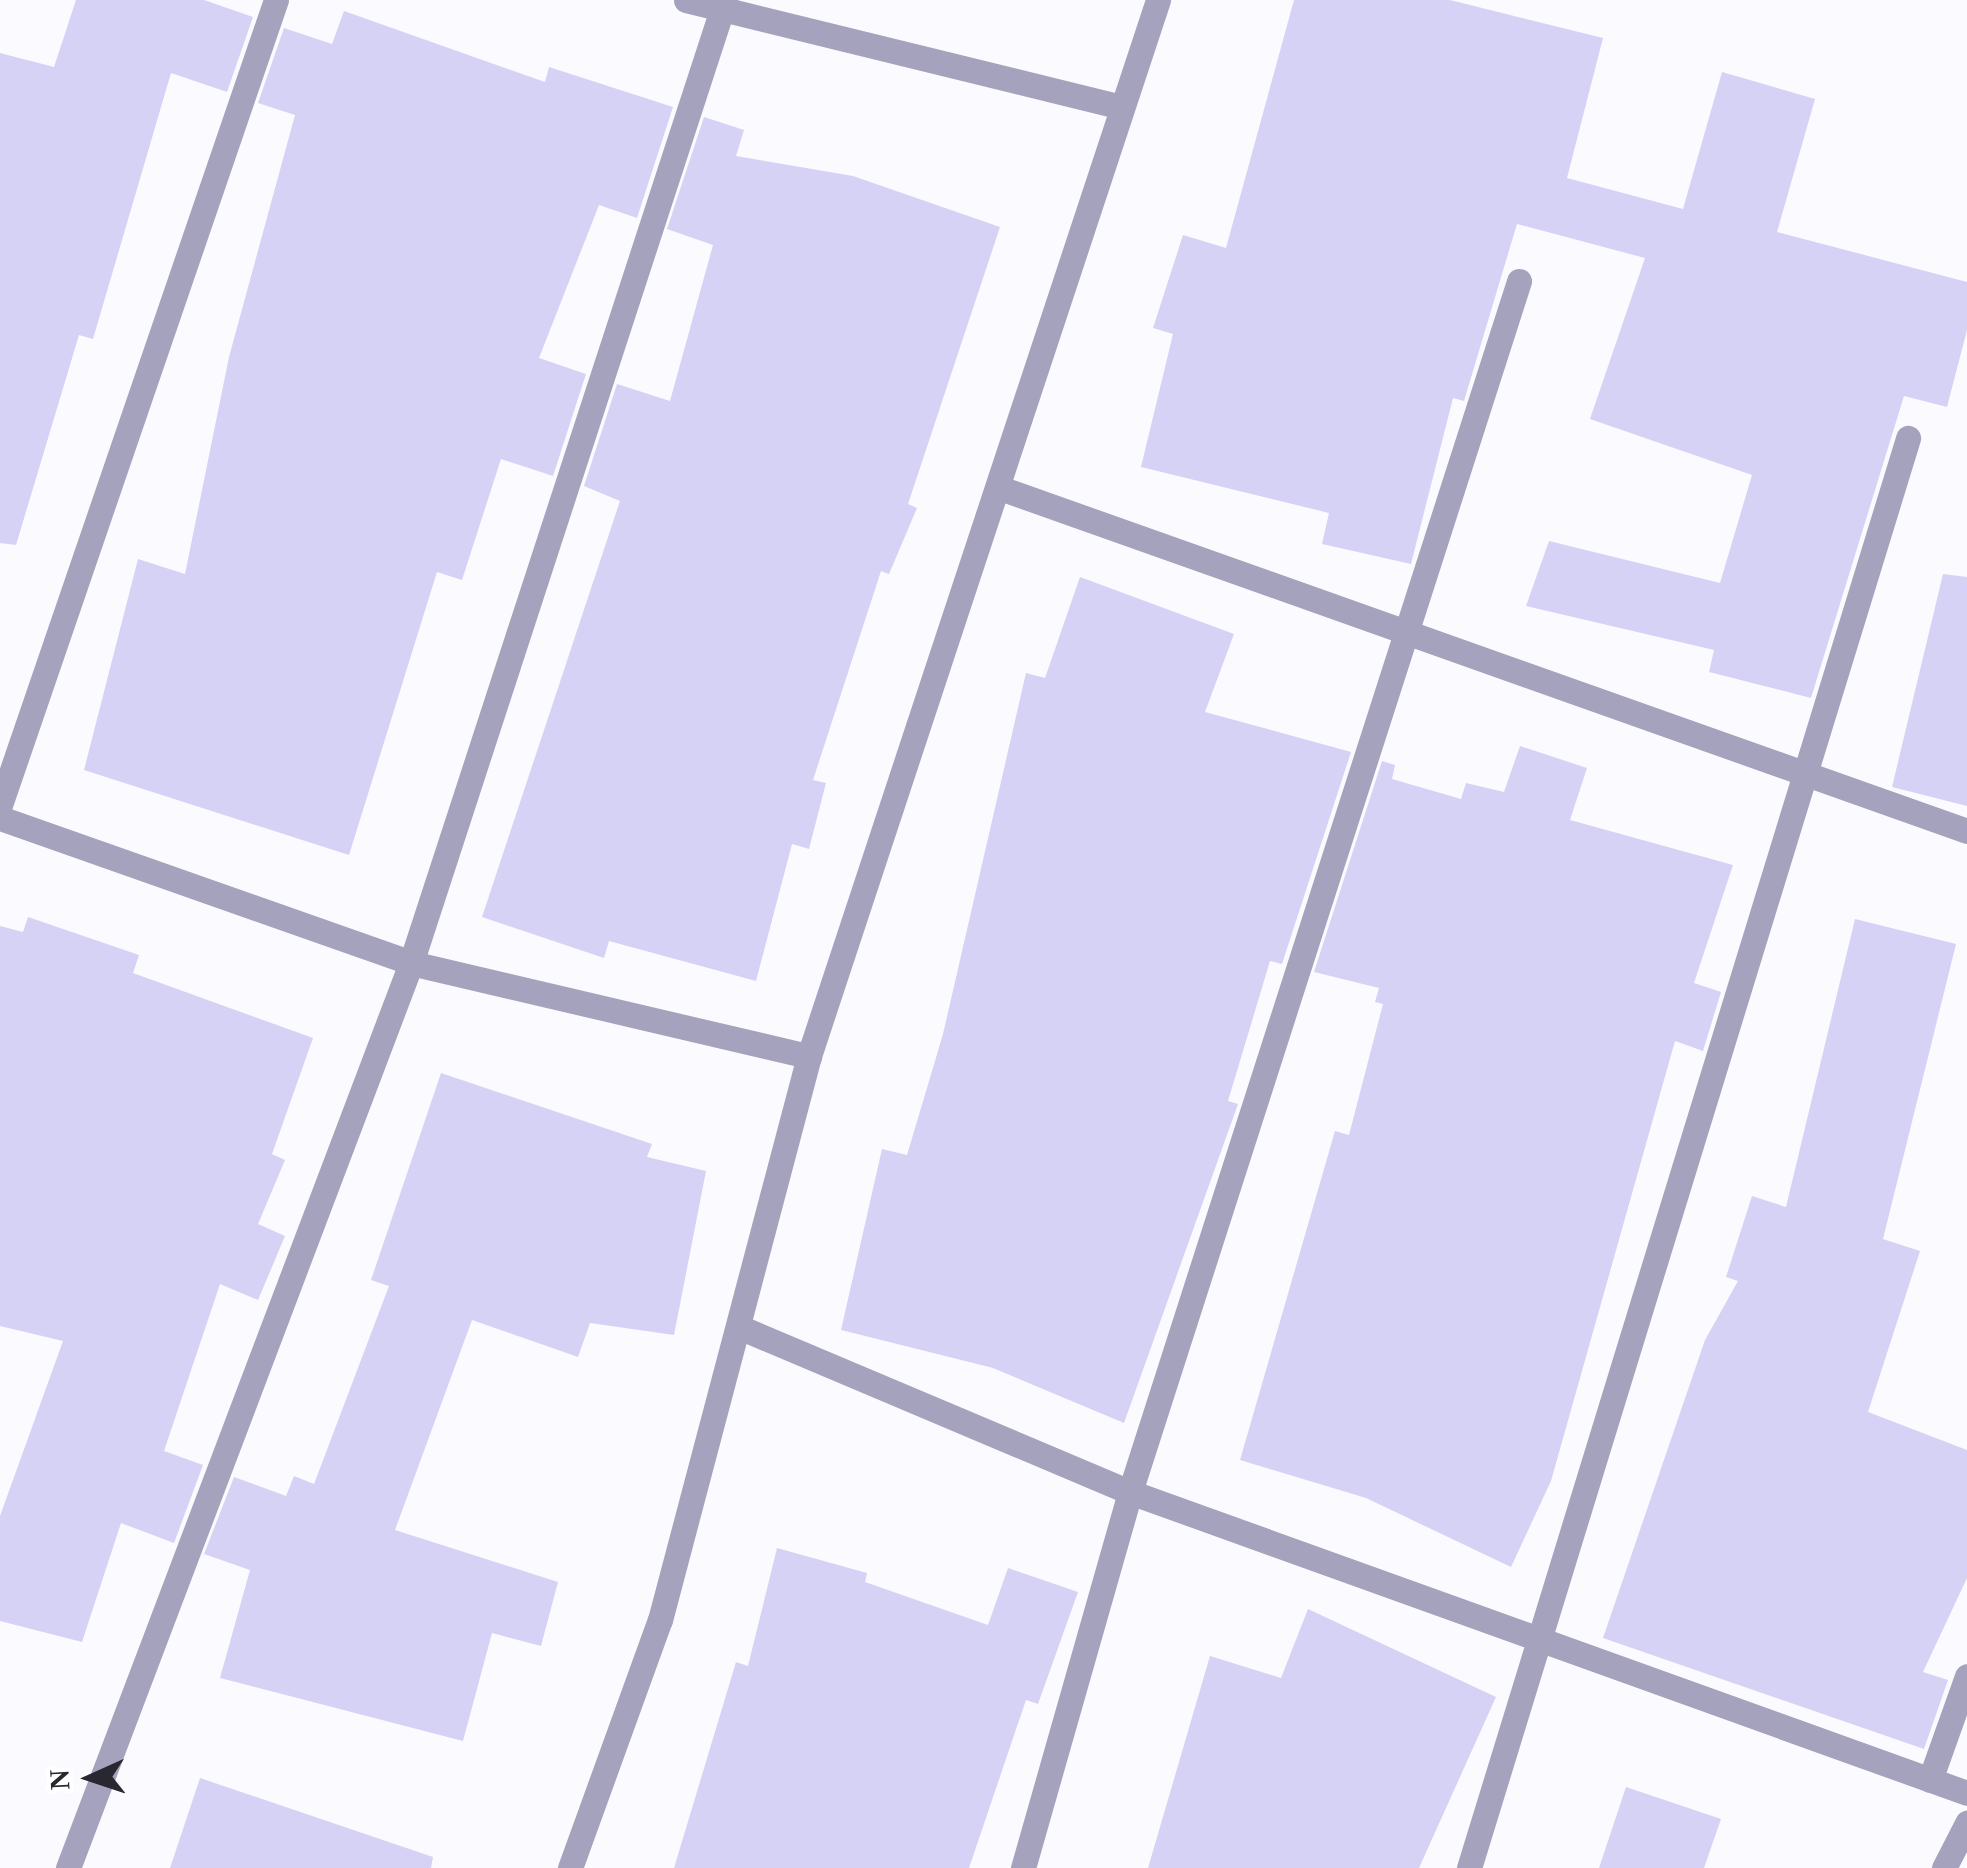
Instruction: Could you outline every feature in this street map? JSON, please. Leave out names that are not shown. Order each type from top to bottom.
[{"type":"street","points":[[0,805],[276,0]]},
{"type":"street","points":[[686,0],[723,6],[1121,107]]},
{"type":"street","points":[[570,1868],[660,1620],[808,1056],[1000,488],[1158,0]]},
{"type":"street","points":[[68,1868],[411,963],[723,6]]},
{"type":"street","points":[[1022,1868],[1130,1492],[1410,638],[1520,281]]},
{"type":"street","points":[[1468,1868],[1811,776],[1908,438]]},
{"type":"street","points":[[1000,488],[1410,638],[1967,831]]},
{"type":"street","points":[[0,818],[411,963],[808,1056]]},
{"type":"street","points":[[739,1326],[1130,1492],[1540,1635],[1967,1793]]},
{"type":"street","points":[[1930,1780],[1967,1676]]},
{"type":"street","points":[[1944,1868],[1967,1823]]},
{"type":"building","points":[[76,0],[204,0],[253,17],[227,92],[171,73],[93,339],[79,335],[16,545],[0,543],[0,53],[54,67]]},
{"type":"building","points":[[1294,0],[1450,0],[1603,38],[1567,178],[1683,209],[1722,72],[1815,99],[1777,232],[1967,282],[1967,330],[1947,407],[1904,396],[1811,698],[1709,672],[1714,650],[1526,606],[1549,541],[1720,583],[1752,475],[1590,419],[1645,258],[1517,224],[1464,401],[1453,398],[1411,564],[1322,544],[1329,513],[1141,467],[1173,334],[1153,328],[1183,235],[1226,248]]},
{"type":"building","points":[[344,11],[545,82],[549,67],[673,107],[637,218],[599,205],[539,358],[586,374],[553,476],[501,459],[462,580],[437,572],[349,855],[84,770],[138,559],[185,574],[229,357],[295,115],[258,103],[284,28],[332,44]]},
{"type":"building","points":[[704,117],[744,130],[736,156],[853,176],[1000,227],[908,504],[917,508],[889,574],[881,571],[813,780],[826,783],[809,849],[792,844],[756,981],[609,941],[604,958],[482,917],[620,501],[584,486],[617,384],[670,401],[713,245],[667,229]]},
{"type":"building","points":[[1943,574],[1967,577],[1967,806],[1892,787]]},
{"type":"building","points":[[1080,577],[1234,634],[1205,712],[1351,752],[1282,964],[1270,961],[1228,1101],[1238,1104],[1124,1423],[993,1368],[841,1330],[882,1149],[907,1155],[943,1034],[1026,673],[1045,678]]},
{"type":"building","points":[[1520,746],[1587,768],[1570,820],[1733,865],[1694,983],[1721,992],[1703,1051],[1675,1041],[1551,1481],[1511,1567],[1366,1498],[1240,1460],[1335,1131],[1349,1135],[1383,1004],[1375,1002],[1379,988],[1314,972],[1382,761],[1395,765],[1392,779],[1461,799],[1466,783],[1504,792]]},
{"type":"building","points":[[28,917],[139,955],[133,973],[313,1038],[272,1154],[285,1160],[258,1224],[285,1236],[258,1300],[220,1284],[164,1451],[203,1465],[174,1543],[121,1523],[82,1642],[0,1621],[0,1516],[63,1341],[0,1326],[0,926],[23,932]]},
{"type":"building","points":[[1855,919],[1956,944],[1883,1239],[1920,1251],[1868,1412],[1967,1450],[1967,1578],[1923,1672],[1948,1680],[1924,1749],[1603,1638],[1705,1340],[1738,1281],[1726,1277],[1752,1196],[1786,1207]]},
{"type":"building","points":[[441,1073],[652,1144],[647,1157],[706,1171],[674,1335],[590,1323],[578,1357],[472,1320],[395,1530],[558,1582],[541,1646],[492,1633],[463,1741],[220,1678],[250,1570],[204,1554],[234,1477],[286,1496],[294,1476],[314,1484],[389,1286],[371,1280]]},
{"type":"building","points":[[777,1548],[867,1573],[865,1582],[988,1625],[1008,1568],[1078,1592],[1038,1704],[1026,1700],[969,1868],[674,1868],[736,1662],[748,1666]]},
{"type":"building","points":[[1308,1609],[1496,1697],[1419,1868],[1148,1868],[1210,1656],[1281,1678]]},
{"type":"building","points":[[200,1778],[433,1857],[431,1868],[170,1868]]},
{"type":"building","points":[[1626,1787],[1721,1819],[1704,1868],[1599,1868]]}]
